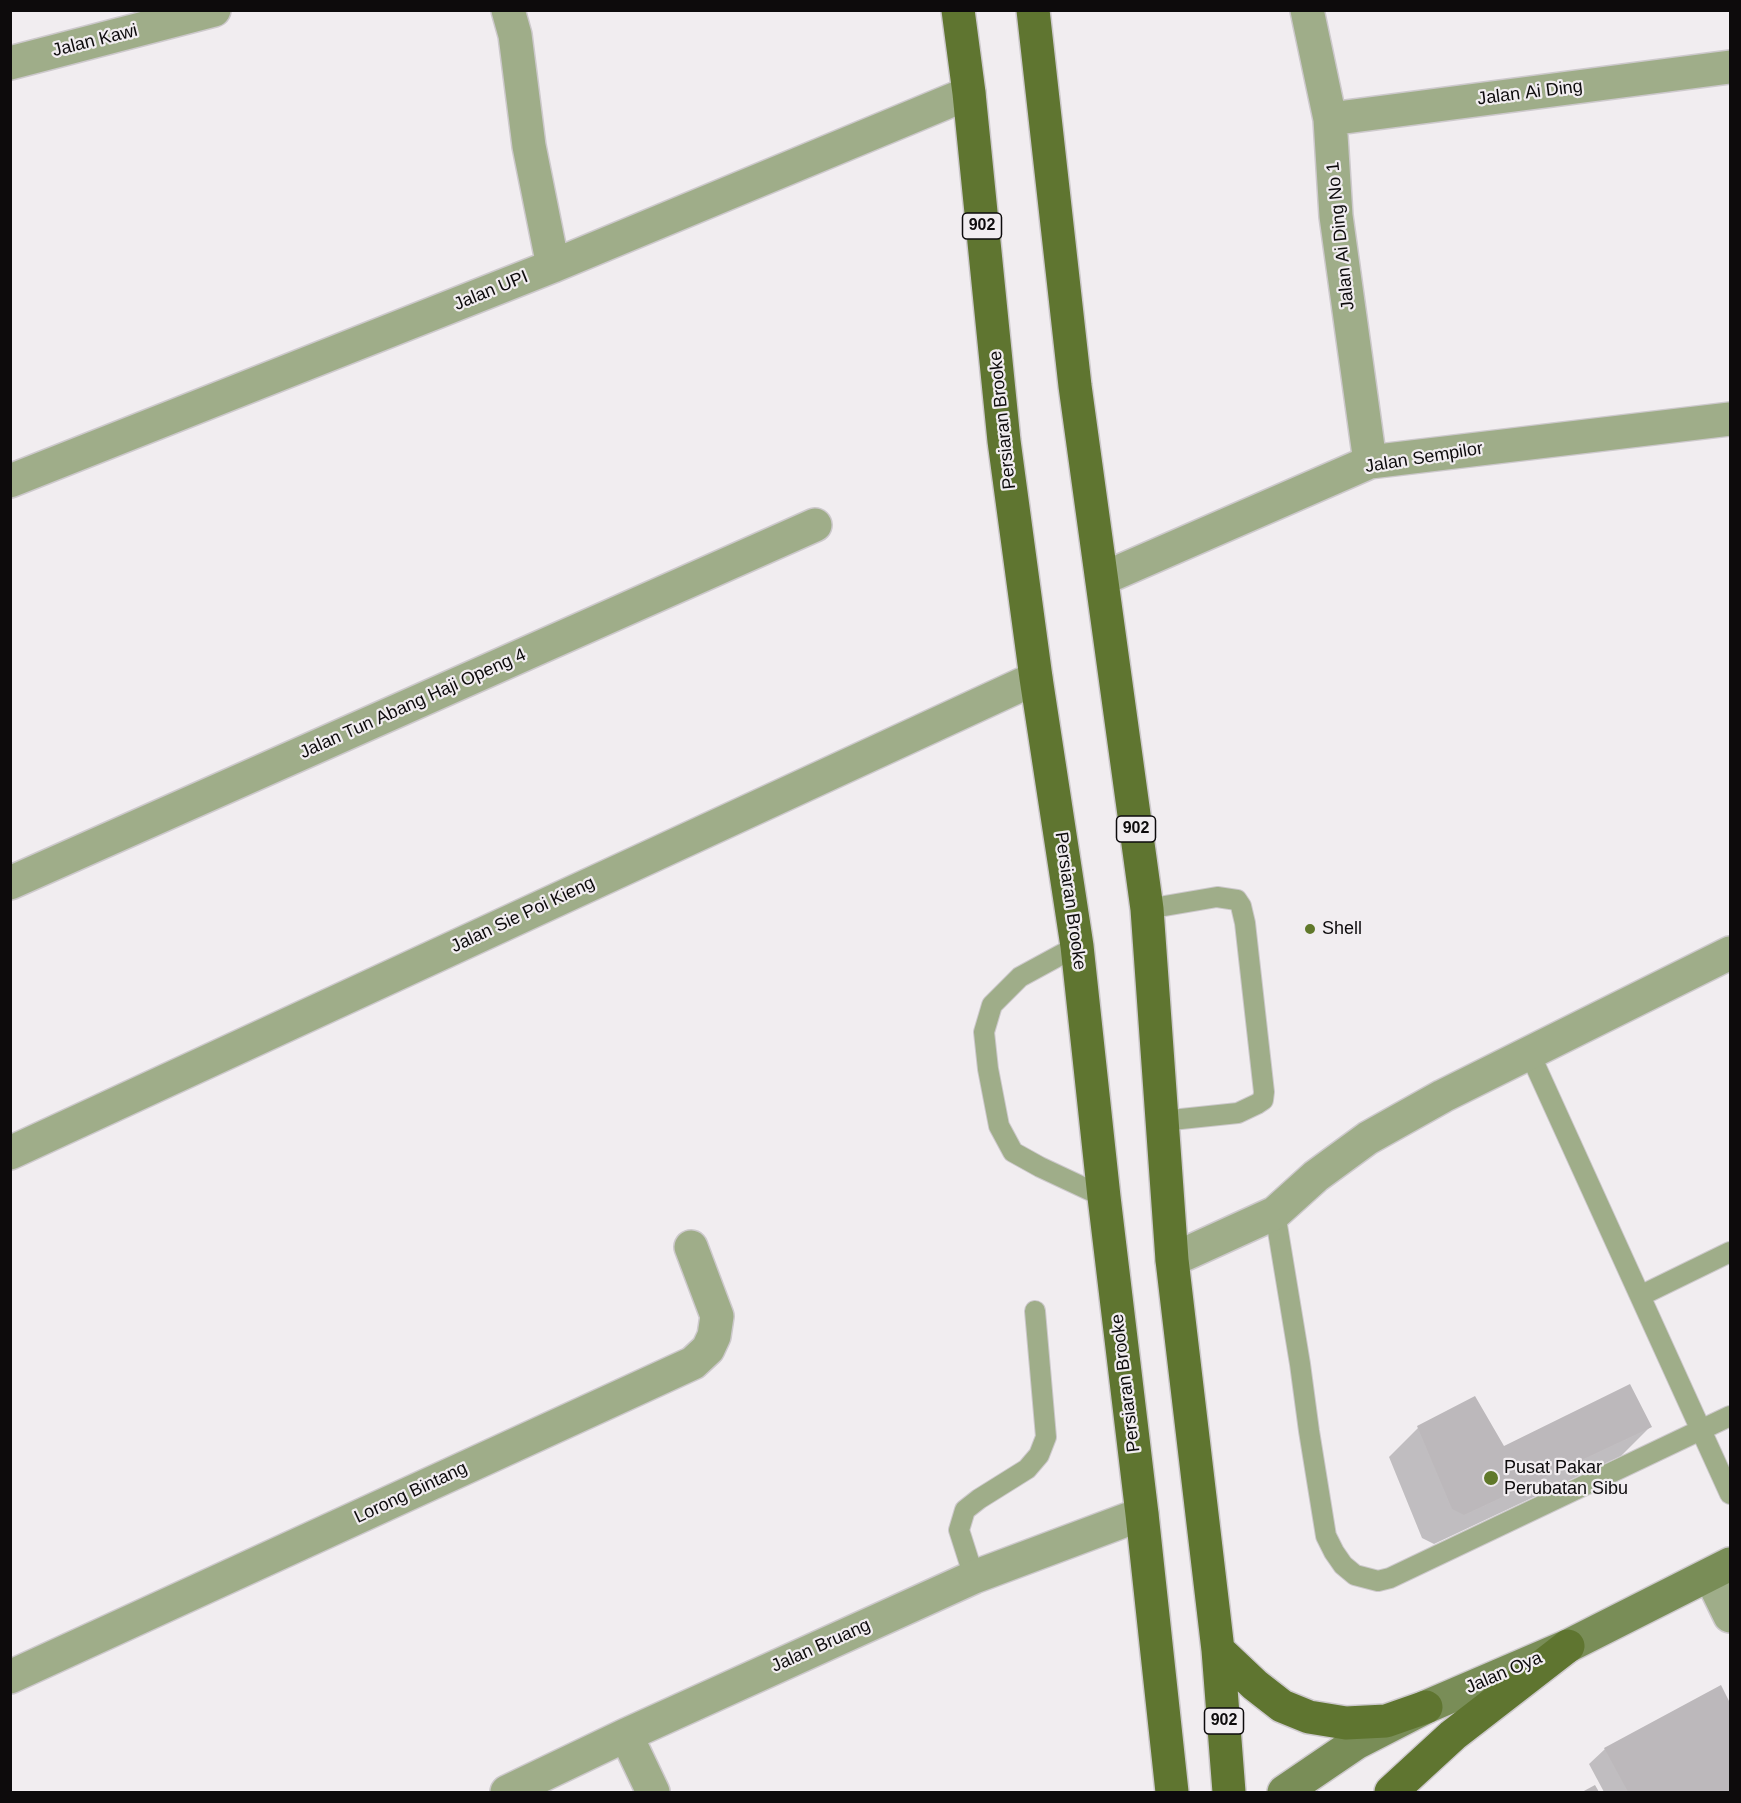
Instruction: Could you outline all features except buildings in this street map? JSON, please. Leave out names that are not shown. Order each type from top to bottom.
[{"type":"main road","name":"Persiaran Brooke","points":[[958,10],[969,93],[1004,441],[1036,678],[1077,946],[1172,1792]]},
{"type":"main road","name":"902","points":[[1034,10],[1076,386],[1147,909],[1172,1260],[1218,1650],[1229,1792]]},
{"type":"main road","name":"Jalan Oya","points":[[1284,1792],[1356,1743],[1426,1707],[1568,1646],[1720,1569]]},
{"type":"main road","points":[[1391,1792],[1453,1735],[1568,1646]]},
{"type":"main road","points":[[1218,1650],[1255,1685],[1282,1706],[1309,1717],[1346,1724],[1386,1721],[1426,1707]]},
{"type":"street","name":"Jalan Kawi","points":[[10,63],[214,10]]},
{"type":"street","points":[[508,10],[515,35],[529,146],[553,266]]},
{"type":"street","name":"Jalan Ai Ding No 1","points":[[1307,10],[1330,119],[1336,216],[1370,462]]},
{"type":"street","name":"Jalan Ai Ding","points":[[1330,119],[1731,68]]},
{"type":"street","name":"Jalan UPI","points":[[10,481],[553,266],[969,93]]},
{"type":"street","name":"Jalan Sempilor","points":[[1102,579],[1370,462],[1731,419]]},
{"type":"street","name":"Jalan Tun Abang Haji Openg 4","points":[[10,883],[815,525]]},
{"type":"street","name":"Jalan Sie Poi Kieng","points":[[10,1153],[1036,678]]},
{"type":"street","points":[[1172,1260],[1275,1213],[1316,1176],[1368,1138],[1443,1096],[1731,953]]},
{"type":"street","name":"Lorong Bintang","points":[[10,1677],[693,1364],[708,1349],[714,1336],[717,1316],[690,1247]]},
{"type":"street","name":"Jalan Bruang","points":[[507,1792],[626,1735],[974,1577],[1142,1514]]},
{"type":"street","points":[[1720,1569],[1731,1616]]},
{"type":"street","points":[[626,1735],[652,1792]]},
{"type":"lane","points":[[1147,909],[1217,897],[1237,900],[1241,906],[1245,923],[1264,1092],[1263,1100],[1238,1113],[1162,1121]]},
{"type":"lane","points":[[1077,946],[1020,977],[993,1005],[984,1032],[988,1069],[999,1126],[1013,1152],[1104,1197]]},
{"type":"lane","points":[[1530,1054],[1731,1494]]},
{"type":"lane","points":[[1275,1213],[1326,1536],[1343,1565],[1355,1575],[1378,1581],[1390,1578],[1731,1416]]},
{"type":"lane","points":[[1640,1296],[1731,1252]]},
{"type":"lane","points":[[974,1577],[958,1530],[965,1510],[1027,1469],[1039,1455],[1046,1437],[1035,1311]]},
{"type":"place","name":"Shell","points":[[1310,929]]},
{"type":"place","name":"Pusat Pakar Perubatan Sibu","points":[[1491,1478]]}]
